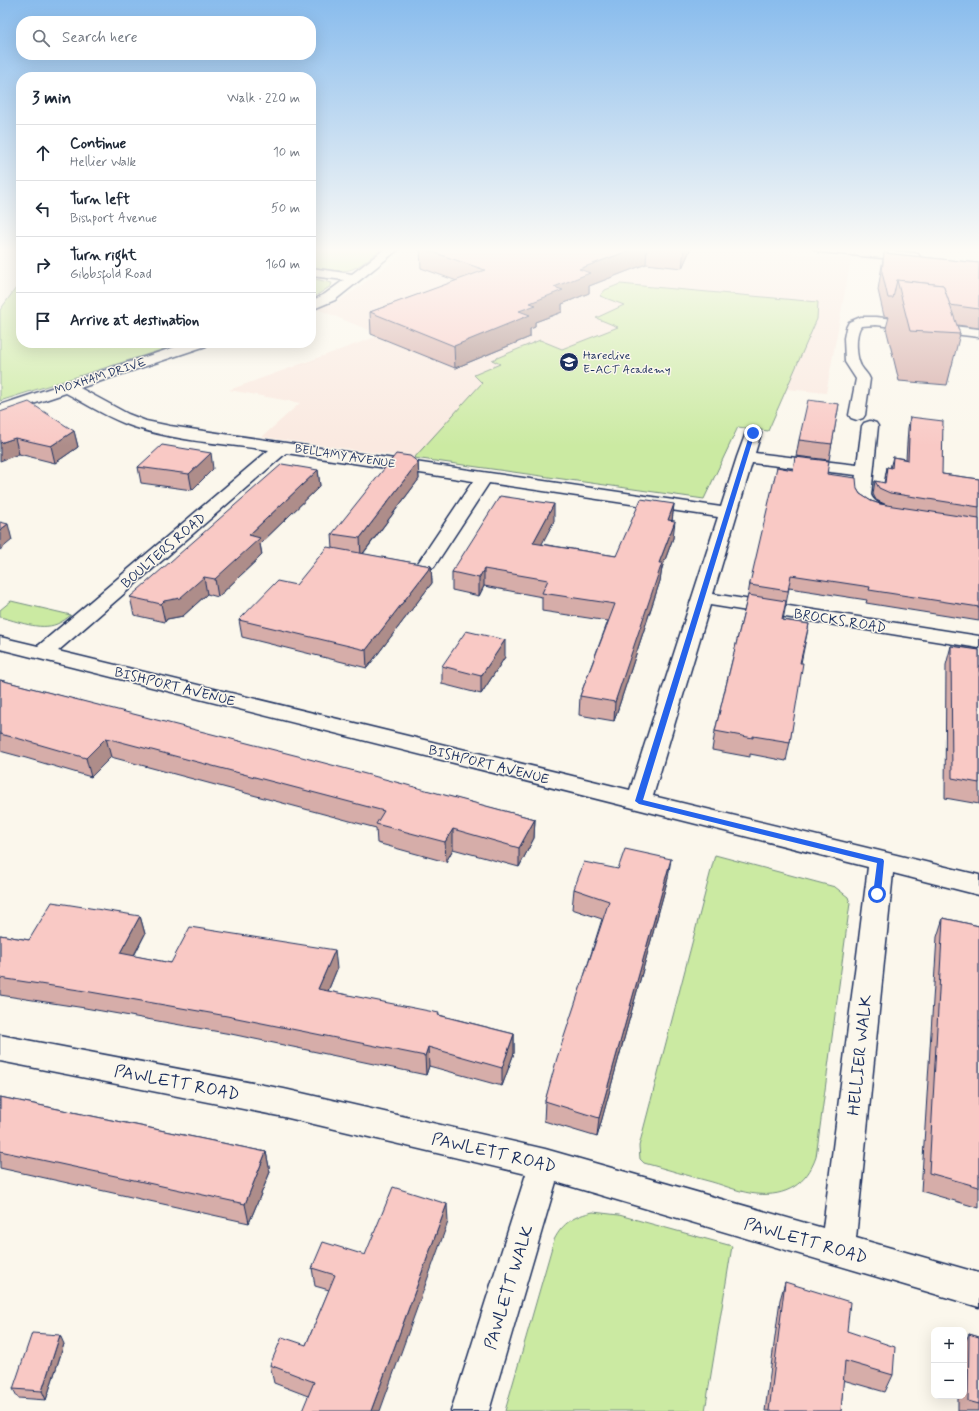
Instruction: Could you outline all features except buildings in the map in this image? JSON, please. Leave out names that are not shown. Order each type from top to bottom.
[{"type":"street","points":[[897,514],[875,509],[864,500],[862,495],[864,471],[863,379],[861,373],[855,367],[852,360],[851,343],[854,326],[861,321],[870,321],[979,333]]},
{"type":"street","points":[[915,326],[918,340]]},
{"type":"street","name":"MOXHAM DRIVE","points":[[0,410],[186,348]]},
{"type":"street","name":"BELLAMY AVENUE","points":[[66,387],[110,412],[141,424],[177,432],[728,513]]},
{"type":"street","points":[[639,801],[753,433]]},
{"type":"street","name":"BOULTERS ROAD","points":[[43,654],[283,447]]},
{"type":"street","points":[[745,457],[864,471]]},
{"type":"street","points":[[427,563],[484,478]]},
{"type":"street","name":"BROCKS ROAD","points":[[702,598],[979,642]]},
{"type":"street","name":"BISHPORT AVENUE","points":[[0,643],[979,885]]},
{"type":"street","name":"HELLIER WALK","points":[[838,1249],[881,861]]},
{"type":"street","name":"PAWLETT ROAD","points":[[0,1048],[284,1103],[545,1164],[979,1290]]},
{"type":"street","name":"PAWLETT WALK","points":[[470,1411],[545,1164]]},
{"type":"shaded area","name":"Hareclive E-ACT Academy","points":[[329,314],[841,314],[826,393],[787,389],[768,431],[738,427],[704,499],[262,437],[300,403],[229,390],[381,335]]},
{"type":"green space","points":[[0,314],[16,314],[16,348],[167,348],[0,401]]},
{"type":"green space","points":[[605,314],[817,314],[817,319],[768,431],[738,427],[704,499],[414,458],[482,383],[474,375],[500,364],[492,360],[540,340],[562,349],[618,327],[596,318]]},
{"type":"green space","points":[[11,601],[71,615],[63,621],[50,626],[28,625],[0,617],[0,610]]},
{"type":"green space","points":[[715,855],[835,887],[848,897],[850,903],[816,1157],[807,1175],[801,1181],[786,1191],[777,1193],[757,1194],[746,1192],[644,1163],[640,1159],[639,1146]]},
{"type":"green space","points":[[593,1212],[619,1215],[732,1246],[705,1411],[505,1411],[554,1240],[561,1229],[570,1221]]},
{"type":"place","name":"Hareclive E-ACT Academy","points":[[569,362]]},
{"type":"route","points":[[753,433],[639,801],[881,861],[877,894]]}]
